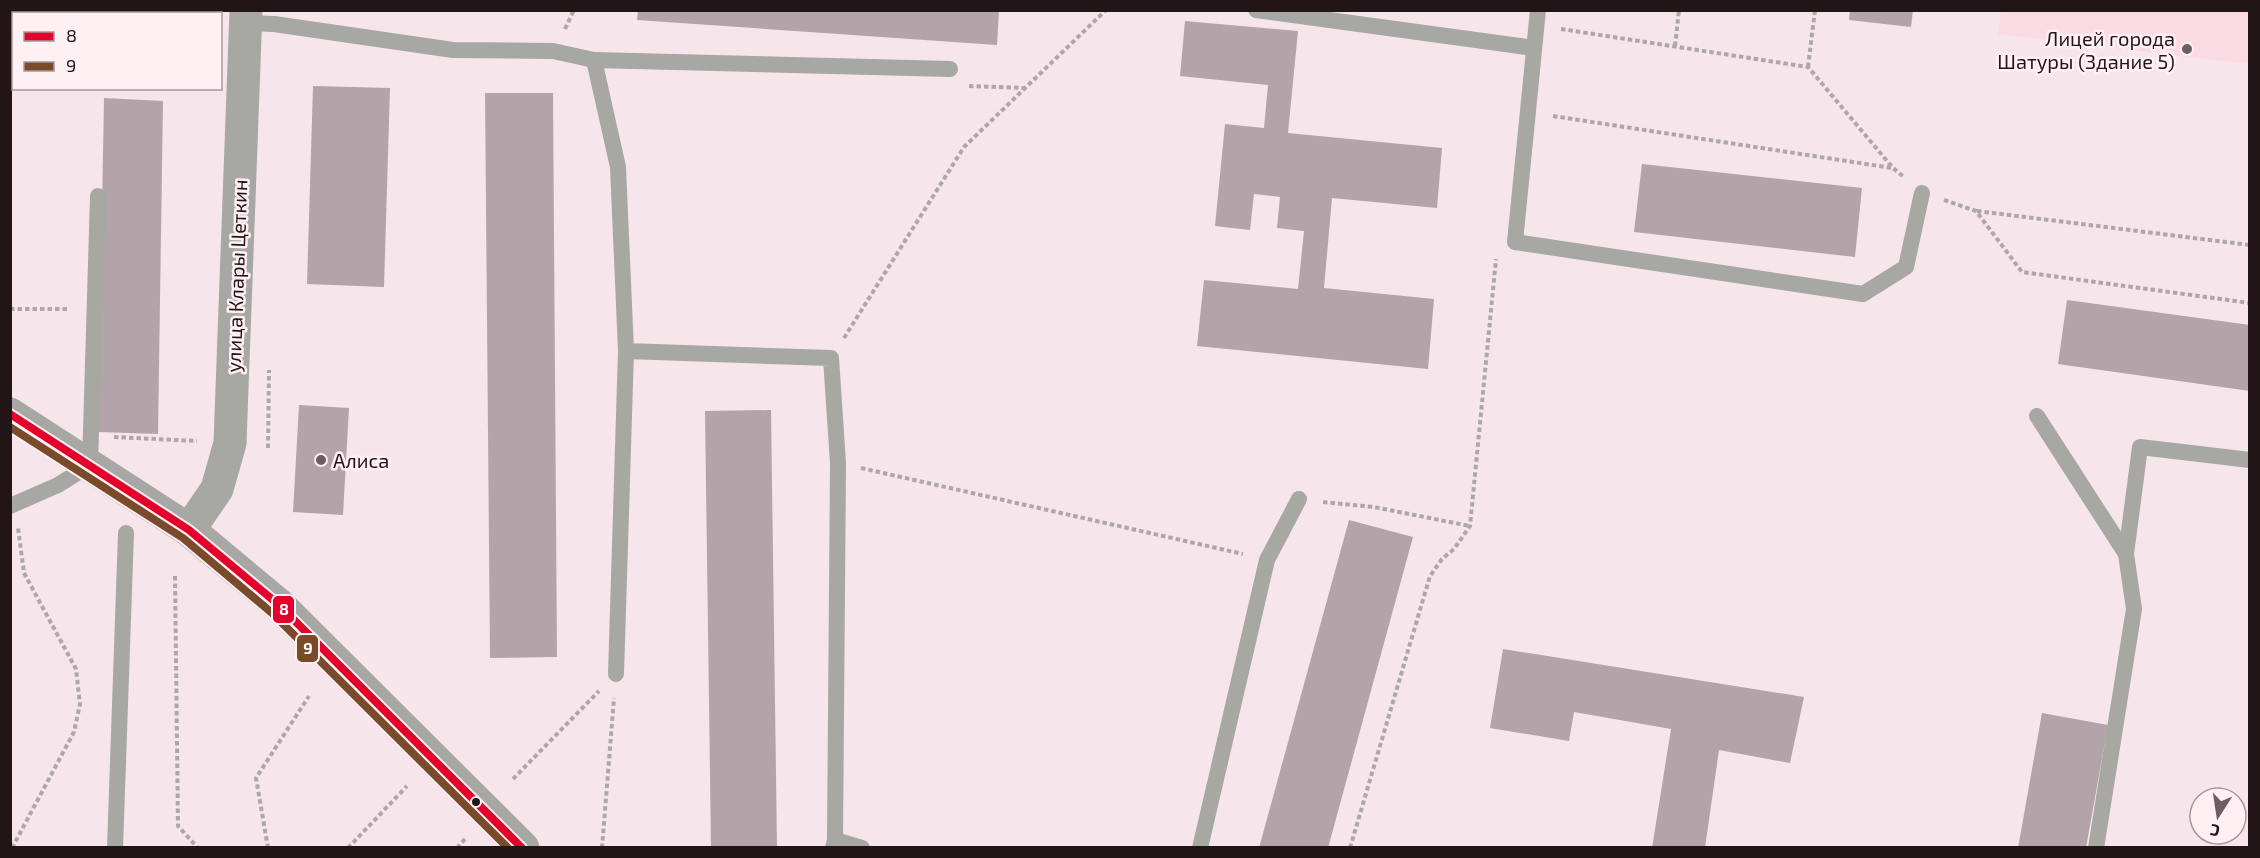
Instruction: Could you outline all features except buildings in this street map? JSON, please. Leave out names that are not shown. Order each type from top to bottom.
[{"type":"street","name":"улица Клары Цеткин","points":[[189,530],[217,489],[230,443],[245,17]]},
{"type":"street","points":[[10,414],[90,451],[279,605],[523,848]]},
{"type":"lane","points":[[1256,10],[1534,48]]},
{"type":"lane","points":[[245,17],[274,24],[453,50],[553,51],[594,60],[950,69]]},
{"type":"lane","points":[[1537,18],[1515,242],[1863,294],[1906,267],[1922,193]]},
{"type":"lane","points":[[594,60],[618,167],[626,351],[616,674]]},
{"type":"lane","points":[[16,503],[58,485],[90,451],[98,196]]},
{"type":"lane","points":[[626,351],[831,358],[837,463],[834,844],[862,848]]},
{"type":"lane","points":[[2037,416],[2126,554]]},
{"type":"lane","points":[[2096,848],[2134,609],[2126,554],[2140,447],[2250,460]]},
{"type":"lane","points":[[1200,848],[1268,560],[1299,499]]},
{"type":"lane","points":[[115,848],[126,533]]},
{"type":"path","points":[[831,358],[964,147],[1106,10]]},
{"type":"path","points":[[1675,46],[1679,10]]},
{"type":"path","points":[[1808,67],[1815,10]]},
{"type":"path","points":[[1537,18],[1675,46],[1808,67],[1893,168],[1922,193],[1976,211],[2250,245]]},
{"type":"path","points":[[950,69],[955,86],[1025,88]]},
{"type":"path","points":[[1527,112],[1893,168]]},
{"type":"path","points":[[1976,211],[2022,272],[2250,303]]},
{"type":"path","points":[[1350,848],[1431,576],[1442,559],[1455,549],[1470,526],[1497,252]]},
{"type":"path","points":[[10,309],[94,309]]},
{"type":"path","points":[[90,451],[198,441]]},
{"type":"path","points":[[837,463],[1268,560]]},
{"type":"path","points":[[1299,499],[1374,507],[1470,526]]},
{"type":"path","points":[[12,848],[74,732],[80,704],[76,669],[24,573],[17,532],[16,503]]},
{"type":"path","points":[[175,576],[178,826],[198,848]]},
{"type":"path","points":[[513,779],[616,674]]},
{"type":"path","points":[[602,848],[616,674]]},
{"type":"path","points":[[268,848],[256,778],[309,696]]},
{"type":"path","points":[[348,848],[407,786]]},
{"type":"path","points":[[457,848],[465,839]]},
{"type":"shaded area","name":"Лицей города Шатуры (Здание 5)","points":[[2001,11],[2249,11],[2249,64],[1998,34]]},
{"type":"transit line","name":"8","points":[[10,414],[189,530],[279,605],[522,848]]},
{"type":"transit line","name":"9","points":[[10,427],[183,538],[272,613],[508,848]]},
{"type":"place","name":"Лицей города Шатуры (Здание 5)","points":[[2187,49]]},
{"type":"place","name":"Алиса","points":[[321,460]]}]
